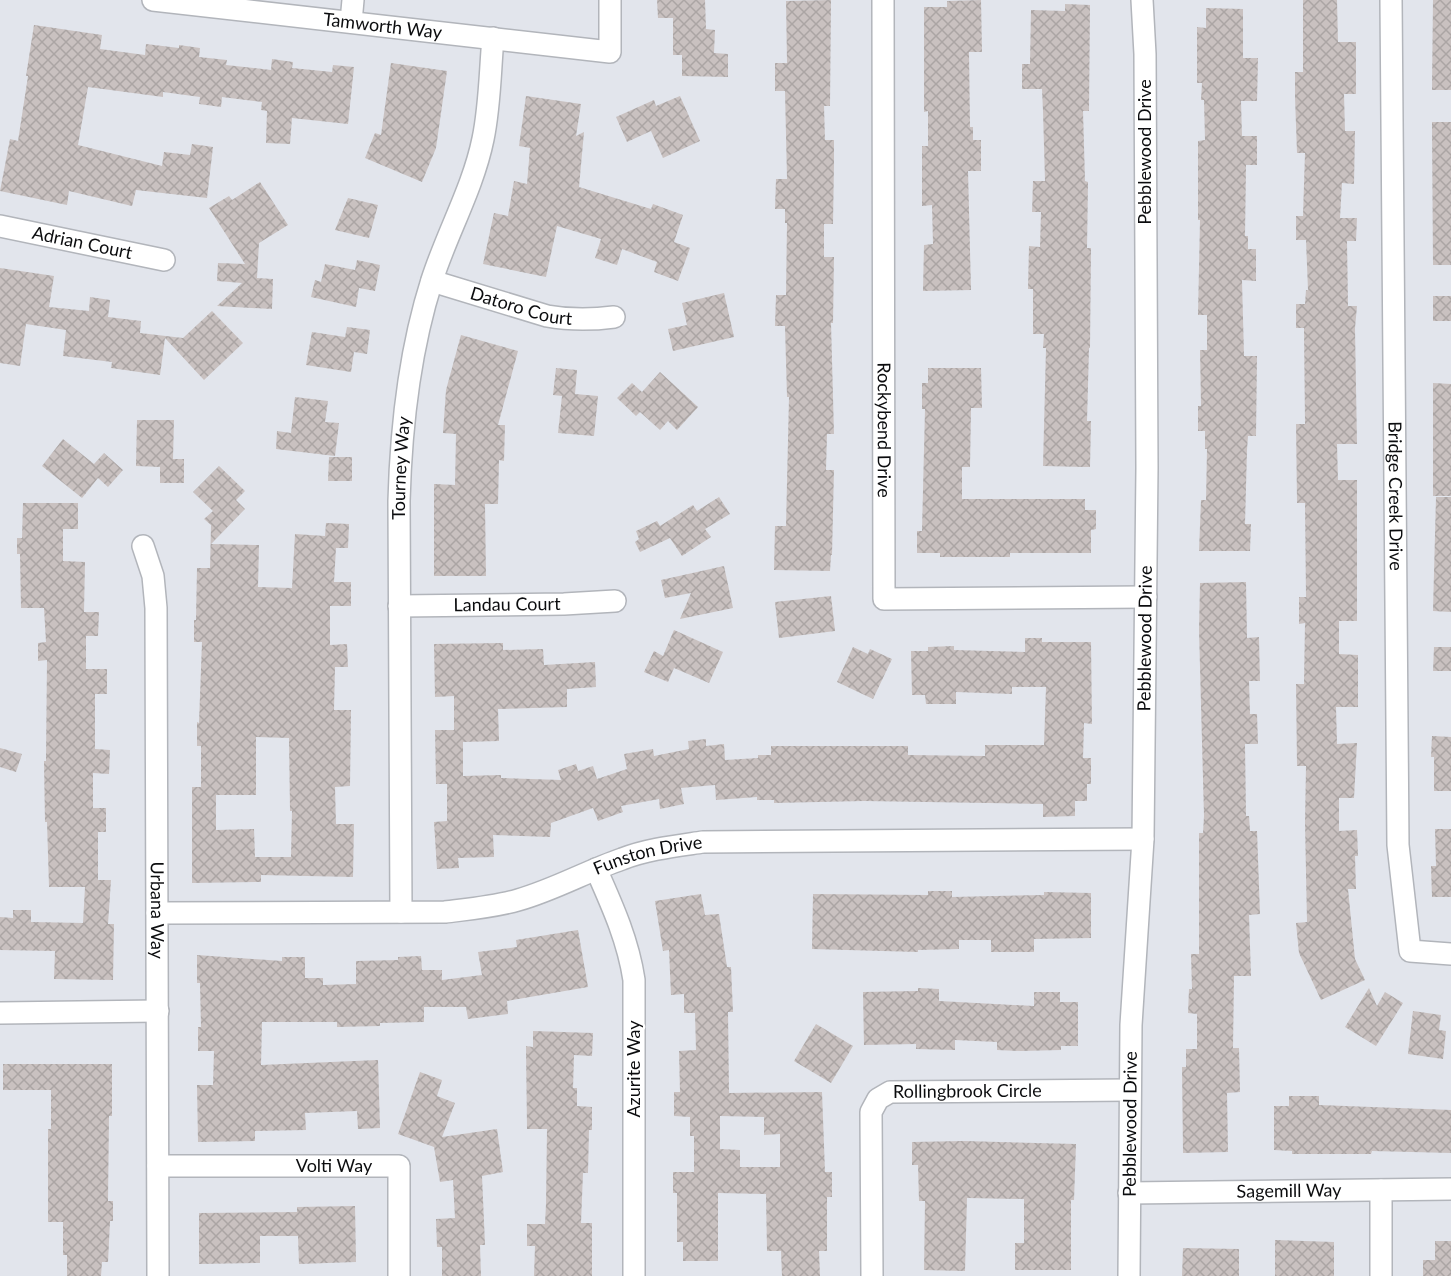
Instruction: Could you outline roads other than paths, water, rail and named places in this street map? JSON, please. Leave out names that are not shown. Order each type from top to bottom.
[{"type":"street","name":"Tamworth Way","points":[[153,0],[610,52],[610,0]]},
{"type":"street","points":[[351,22],[353,0]]},
{"type":"street","name":"Rockybend Drive","points":[[883,0],[884,599],[1146,597]]},
{"type":"street","name":"Pebblewood Drive","points":[[1129,1276],[1131,1025],[1143,839],[1146,597],[1143,0]]},
{"type":"street","name":"Bridge Creek Drive","points":[[1391,0],[1398,845],[1410,951],[1451,954]]},
{"type":"street","name":"Tourney Way","points":[[401,912],[400,444],[413,355],[432,282],[452,225],[475,171],[484,136],[492,38]]},
{"type":"street","name":"Adrian Court","points":[[0,226],[164,260]]},
{"type":"street","name":"Datoro Court","points":[[432,282],[555,317],[597,319],[614,317]]},
{"type":"street","name":"Urbana Way","points":[[144,546],[153,576],[156,608],[158,1276]]},
{"type":"street","name":"Landau Court","points":[[399,606],[564,604],[615,601]]},
{"type":"street","name":"Funston Drive","points":[[157,913],[445,912],[481,908],[552,889],[596,868],[655,849],[704,842],[1143,839]]},
{"type":"street","name":"Azurite Way","points":[[596,868],[622,927],[634,980],[634,1276]]},
{"type":"street","points":[[0,1013],[158,1011]]},
{"type":"street","name":"Rollingbrook Circle","points":[[872,1276],[871,1112],[878,1099],[890,1092],[1130,1090]]},
{"type":"street","name":"Volti Way","points":[[158,1166],[399,1166],[399,1276]]},
{"type":"street","name":"Sagemill Way","points":[[1129,1193],[1451,1189]]},
{"type":"street","points":[[1381,1190],[1381,1276]]}]
